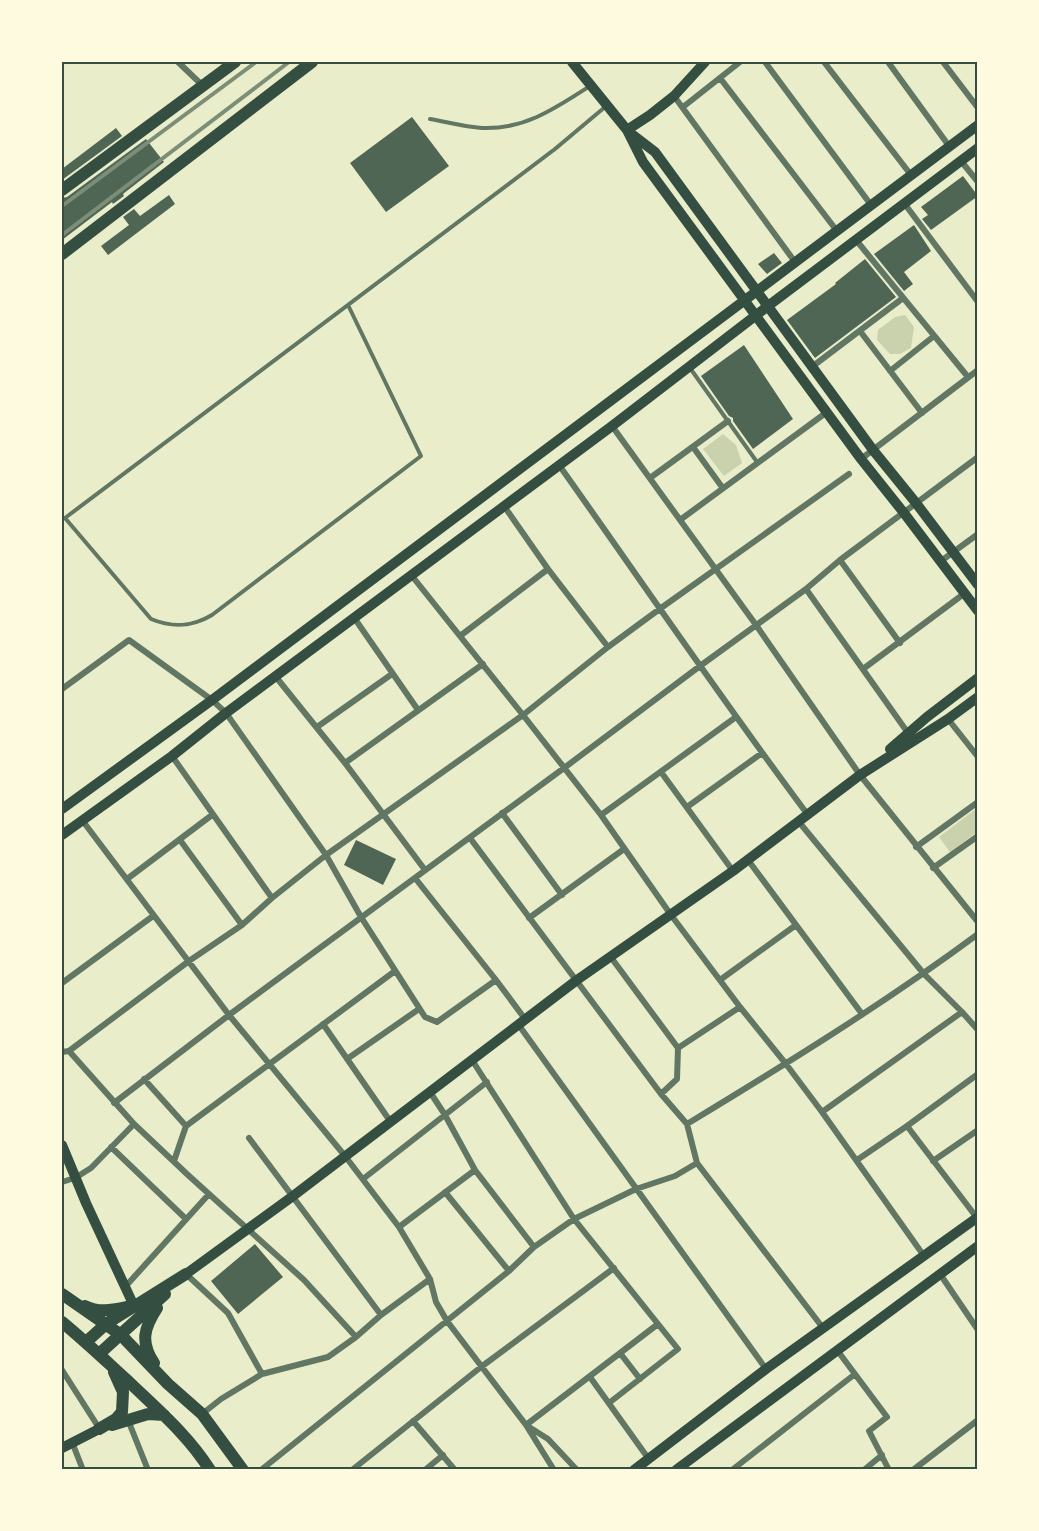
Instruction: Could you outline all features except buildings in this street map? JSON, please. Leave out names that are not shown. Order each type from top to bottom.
[{"type":"main road","points":[[62,190],[234,62]]},
{"type":"main road","points":[[62,254],[312,62]]},
{"type":"main road","points":[[627,130],[674,96],[705,62]]},
{"type":"main road","points":[[577,63],[591,86],[627,130],[655,152],[873,450],[978,585]]},
{"type":"main road","points":[[62,809],[212,700],[978,125]]},
{"type":"main road","points":[[627,130],[644,162],[745,301],[861,459],[978,611]]},
{"type":"main road","points":[[62,835],[355,619],[978,148]]},
{"type":"main road","points":[[86,1342],[106,1324],[186,1274],[248,1229],[521,1021],[748,860],[860,775],[927,717],[978,678]]},
{"type":"main road","points":[[860,775],[948,719],[978,697]]},
{"type":"main road","points":[[62,1145],[134,1306]]},
{"type":"main road","points":[[634,1470],[766,1369],[977,1218]]},
{"type":"main road","points":[[676,1470],[978,1246]]},
{"type":"main road","points":[[99,1354],[186,1274]]},
{"type":"main road","points":[[62,1294],[94,1310],[105,1311],[134,1306]]},
{"type":"main road","points":[[62,1294],[121,1335],[168,1384],[202,1414],[243,1470]]},
{"type":"main road","points":[[164,1296],[150,1320],[144,1344],[147,1354],[168,1384]]},
{"type":"main road","points":[[62,1322],[164,1414],[198,1450],[210,1470]]},
{"type":"main road","points":[[112,1367],[123,1392],[125,1416]]},
{"type":"main road","points":[[62,1448],[125,1416],[164,1414]]},
{"type":"street","points":[[178,62],[202,85]]},
{"type":"street","points":[[683,107],[740,62]]},
{"type":"street","points":[[765,62],[871,205]]},
{"type":"street","points":[[824,62],[911,175]]},
{"type":"street","points":[[888,62],[949,146]]},
{"type":"street","points":[[944,62],[978,108]]},
{"type":"street","points":[[720,78],[837,231]]},
{"type":"street","points":[[674,96],[795,262]]},
{"type":"street","points":[[961,160],[978,182]]},
{"type":"street","points":[[904,203],[978,302]]},
{"type":"street","points":[[856,240],[968,378]]},
{"type":"street","points":[[813,366],[903,298]]},
{"type":"street","points":[[860,331],[922,413]]},
{"type":"street","points":[[890,371],[934,336]]},
{"type":"street","points":[[861,459],[978,370]]},
{"type":"street","points":[[680,520],[827,412]]},
{"type":"street","points":[[650,478],[728,421]]},
{"type":"street","points":[[612,426],[756,625],[860,775],[978,922]]},
{"type":"street","points":[[693,447],[722,487]]},
{"type":"street","points":[[114,1103],[229,1015],[806,589],[840,560],[978,457]]},
{"type":"street","points":[[559,465],[762,753],[803,818],[924,974],[976,1025]]},
{"type":"street","points":[[356,1337],[304,1280],[134,1124],[65,1052],[242,925],[326,855],[523,715],[608,647],[849,474]]},
{"type":"street","points":[[504,506],[548,569],[608,647]]},
{"type":"street","points":[[941,561],[978,534]]},
{"type":"street","points":[[840,560],[900,642]]},
{"type":"street","points":[[460,636],[548,569]]},
{"type":"street","points":[[412,576],[601,815],[670,915],[822,1112],[924,1256]]},
{"type":"street","points":[[806,589],[908,733]]},
{"type":"street","points":[[863,669],[965,593]]},
{"type":"street","points":[[355,619],[418,710]]},
{"type":"street","points":[[62,689],[129,640],[212,700],[226,713],[326,855],[361,917],[425,1017],[437,1022],[496,980]]},
{"type":"street","points":[[345,763],[483,664]]},
{"type":"street","points":[[317,727],[392,674]]},
{"type":"street","points":[[276,677],[345,763],[425,870]]},
{"type":"street","points":[[601,815],[736,717]]},
{"type":"street","points":[[948,719],[978,757]]},
{"type":"street","points":[[687,807],[762,753]]},
{"type":"street","points":[[172,756],[272,898]]},
{"type":"street","points":[[661,772],[733,871]]},
{"type":"street","points":[[916,847],[978,802]]},
{"type":"street","points":[[502,813],[562,894]]},
{"type":"street","points":[[127,879],[213,815]]},
{"type":"street","points":[[82,820],[229,1015],[345,1156],[399,1227],[430,1279],[436,1302],[447,1321],[526,1425],[554,1470]]},
{"type":"street","points":[[933,868],[978,836]]},
{"type":"street","points":[[470,838],[661,1094],[687,1124],[697,1163],[824,1329]]},
{"type":"street","points":[[180,840],[242,925]]},
{"type":"street","points":[[529,918],[624,849]]},
{"type":"street","points":[[748,860],[862,1014]]},
{"type":"street","points":[[415,878],[496,980],[521,1021],[636,1189],[766,1369]]},
{"type":"street","points":[[62,972],[64,981],[153,916]]},
{"type":"street","points":[[720,980],[796,924]]},
{"type":"street","points":[[687,1124],[786,1064],[924,974],[978,934]]},
{"type":"street","points":[[610,956],[678,1048],[676,1079],[661,1094]]},
{"type":"street","points":[[174,1161],[186,1126],[395,971]]},
{"type":"street","points":[[678,1048],[740,1007]]},
{"type":"street","points":[[347,1059],[419,1009]]},
{"type":"street","points":[[822,1112],[962,1012]]},
{"type":"street","points":[[322,1024],[390,1120]]},
{"type":"street","points":[[472,1060],[574,1219],[678,1350],[609,1403]]},
{"type":"street","points":[[856,1160],[978,1074]]},
{"type":"street","points":[[144,1079],[186,1126]]},
{"type":"street","points":[[363,1179],[487,1082]]},
{"type":"street","points":[[430,1092],[475,1170],[534,1247]]},
{"type":"street","points":[[62,1182],[75,1178],[91,1168],[134,1124]]},
{"type":"street","points":[[907,1126],[977,1218]]},
{"type":"street","points":[[933,1161],[978,1130]]},
{"type":"street","points":[[249,1138],[381,1316]]},
{"type":"street","points":[[111,1147],[186,1219]]},
{"type":"street","points":[[261,1470],[509,1271],[534,1247],[574,1219],[636,1189],[675,1176],[697,1163]]},
{"type":"street","points":[[399,1227],[475,1170]]},
{"type":"street","points":[[445,1192],[509,1271]]},
{"type":"street","points":[[124,1287],[209,1194]]},
{"type":"street","points":[[352,1470],[481,1367],[614,1268]]},
{"type":"street","points":[[186,1274],[228,1313],[262,1374]]},
{"type":"street","points":[[940,1274],[978,1330]]},
{"type":"street","points":[[202,1414],[221,1399],[262,1374],[328,1357],[430,1279]]},
{"type":"street","points":[[526,1425],[658,1324]]},
{"type":"street","points":[[837,1350],[887,1417],[869,1431],[889,1470]]},
{"type":"street","points":[[620,1353],[639,1379]]},
{"type":"street","points":[[62,1370],[99,1429]]},
{"type":"street","points":[[732,1470],[855,1374]]},
{"type":"street","points":[[590,1377],[648,1458]]},
{"type":"street","points":[[125,1416],[148,1470]]},
{"type":"street","points":[[913,1470],[978,1420]]},
{"type":"street","points":[[413,1421],[455,1470]]},
{"type":"street","points":[[526,1425],[548,1439],[577,1470]]},
{"type":"street","points":[[72,1442],[83,1470]]},
{"type":"street","points":[[425,1470],[443,1455]]},
{"type":"street","points":[[864,1470],[882,1455]]},
{"type":"lane","points":[[430,119],[482,128],[516,125],[547,113],[591,86]]},
{"type":"lane","points":[[348,304],[421,456],[212,615],[184,626],[167,625],[151,619],[65,518],[348,304],[555,148],[606,106]]},
{"type":"lane","points":[[690,367],[757,462]]},
{"type":"green space","points":[[905,315],[914,327],[911,348],[900,354],[890,354],[877,340],[878,330],[895,317]]},
{"type":"green space","points":[[723,434],[736,445],[742,463],[724,476],[703,449]]},
{"type":"green space","points":[[977,808],[977,832],[950,852],[939,837]]},
{"type":"railway","points":[[62,206],[256,62]]},
{"type":"railway","points":[[62,235],[289,62]]}]
